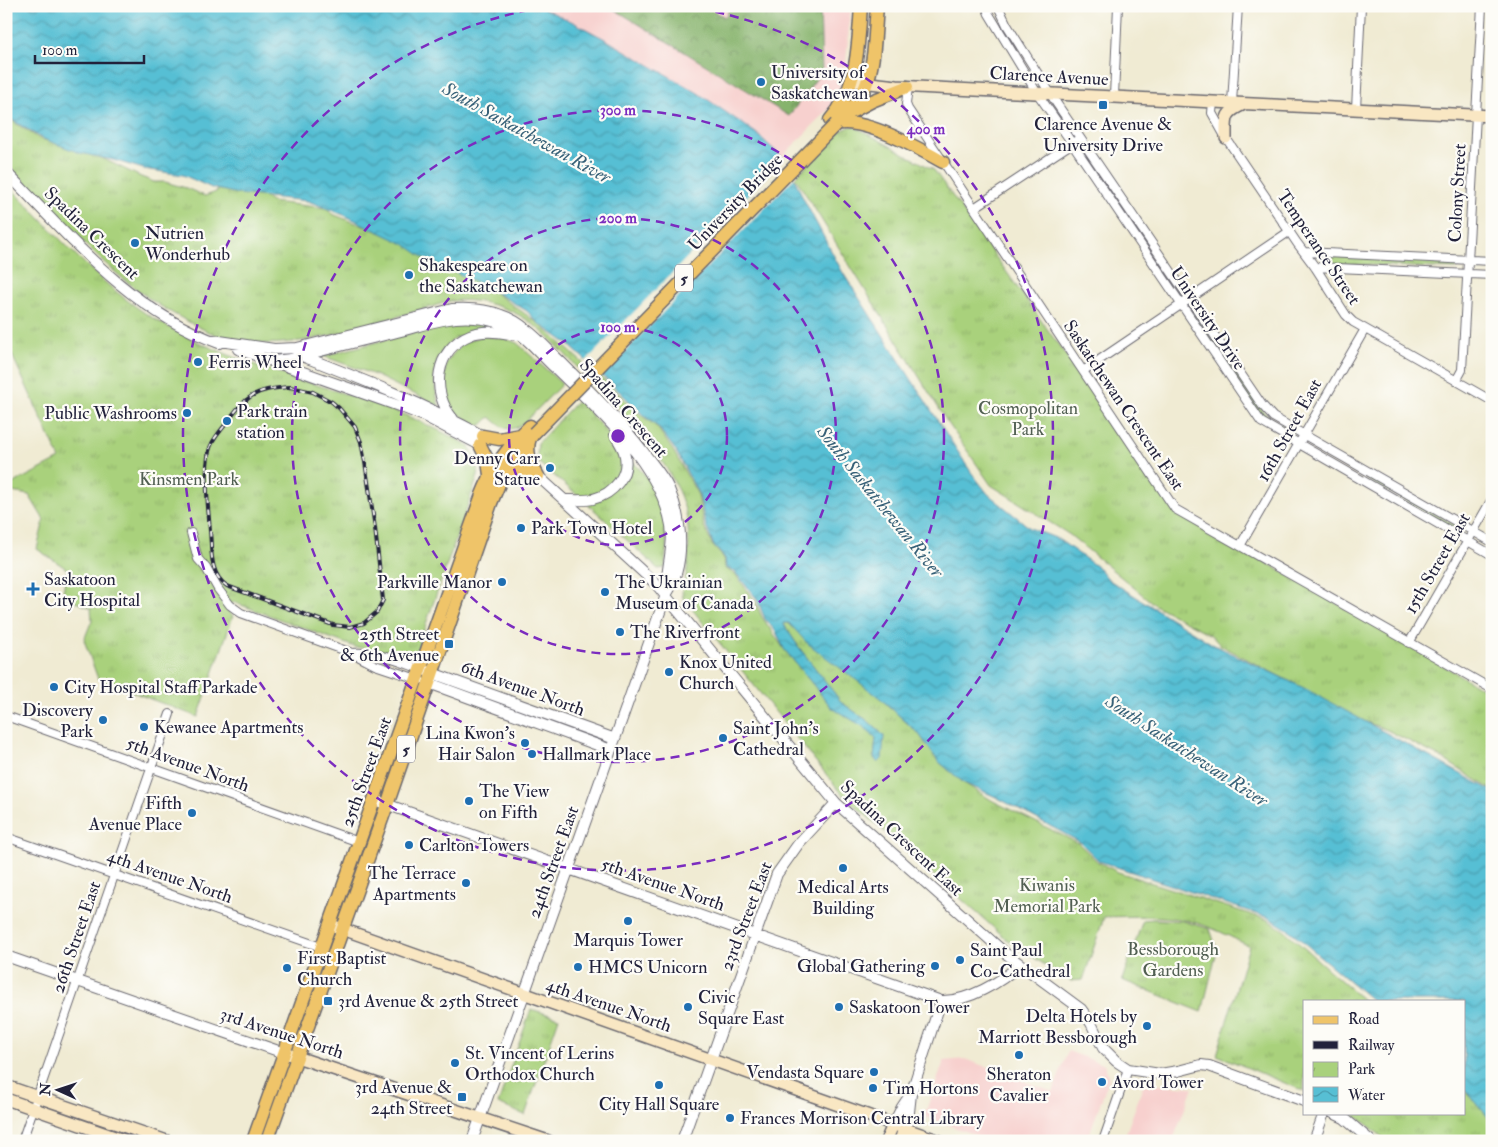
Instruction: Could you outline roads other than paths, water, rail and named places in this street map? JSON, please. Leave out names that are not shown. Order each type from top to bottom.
[{"type":"main road","name":"5","points":[[837,120],[839,109],[852,81],[858,47],[861,6]]},
{"type":"main road","name":"5","points":[[837,120],[856,103],[868,84],[872,66],[877,6]]},
{"type":"main road","name":"Clarence Avenue","points":[[852,81],[907,87],[1492,116]]},
{"type":"main road","points":[[837,120],[864,105],[907,87]]},
{"type":"main road","points":[[1226,138],[1226,116],[1238,103]]},
{"type":"main road","points":[[837,120],[858,123],[897,138],[943,162]]},
{"type":"main road","name":"University Bridge","points":[[528,431],[837,120]]},
{"type":"main road","points":[[490,475],[482,441],[500,439],[528,431],[528,448],[532,464],[538,476]]},
{"type":"main road","name":"25th Street East","points":[[267,1141],[290,1054],[322,948],[374,800],[425,676],[491,503],[504,472],[528,431]]},
{"type":"main road","name":"25th Street East","points":[[253,1141],[342,929],[387,805],[425,676],[490,475],[528,431]]},
{"type":"main road","points":[[504,472],[517,469],[538,476]]},
{"type":"main road","name":"4th Avenue North","points":[[330,925],[940,1141]]},
{"type":"main road","name":"3rd Avenue North","points":[[290,1054],[548,1141]]},
{"type":"main road","points":[[6,1086],[167,1141]]},
{"type":"main road","points":[[6,1099],[126,1141]]},
{"type":"main road","points":[[886,1141],[898,1126]]},
{"type":"main road","points":[[898,1126],[900,1141]]},
{"type":"street","name":"University Drive","points":[[986,6],[996,27],[1037,93],[1261,422],[1492,555]]},
{"type":"street","name":"University Drive","points":[[998,6],[1007,25],[1080,138],[1262,405],[1273,417],[1492,542]]},
{"type":"street","points":[[1114,96],[1118,6]]},
{"type":"street","points":[[1238,6],[1238,103]]},
{"type":"street","points":[[1356,109],[1361,6]]},
{"type":"street","name":"Colony Street","points":[[1456,381],[1462,370],[1482,6]]},
{"type":"street","name":"Saskatchewan Crescent East","points":[[907,87],[906,104],[908,109],[1175,509],[1492,689]]},
{"type":"street","name":"Temperance Street","points":[[1213,102],[1212,113],[1226,138],[1346,315],[1364,329],[1492,401]]},
{"type":"street","points":[[974,208],[1080,138]]},
{"type":"street","name":"Spadina Crescent","points":[[10,176],[94,262],[142,302],[194,332],[399,406],[482,441]]},
{"type":"street","points":[[1083,371],[1290,231]]},
{"type":"street","points":[[1305,252],[1492,261]]},
{"type":"street","points":[[1315,267],[1492,275]]},
{"type":"street","name":"Spadina Crescent","points":[[274,349],[298,348],[452,309],[467,308],[495,313],[527,329],[613,415],[665,481],[680,528],[679,563],[672,586],[666,595]]},
{"type":"street","name":"Spadina Crescent","points":[[273,361],[460,318],[486,319],[512,329],[522,336],[605,416],[655,479],[666,505],[672,533],[670,563],[665,580],[666,595]]},
{"type":"street","name":"16th Street East","points":[[1240,546],[1364,329]]},
{"type":"street","points":[[453,420],[445,410],[439,392],[440,369],[448,352],[461,340],[477,333],[494,332],[522,336]]},
{"type":"street","name":"Spadina Crescent","points":[[213,340],[274,349],[301,356],[371,382],[453,420],[482,441]]},
{"type":"street","points":[[565,500],[590,500],[609,493],[619,484],[625,467],[624,453],[605,416]]},
{"type":"street","name":"Spadina Crescent East","points":[[538,476],[656,584],[836,803],[927,885],[1020,964],[1081,1009],[1091,1023],[1103,1048],[1116,1061],[1128,1069],[1160,1074],[1201,1065],[1209,1066],[1303,1101]]},
{"type":"street","name":"15th Street East","points":[[1409,643],[1492,498]]},
{"type":"street","points":[[191,533],[198,559],[206,568],[218,589],[233,608],[241,614],[352,653],[375,666],[425,676]]},
{"type":"street","name":"24th Street East","points":[[472,1141],[666,595]]},
{"type":"street","points":[[352,653],[362,652],[380,655],[425,676]]},
{"type":"street","name":"6th Avenue North","points":[[425,676],[615,738]]},
{"type":"street","name":"6th Avenue North","points":[[425,676],[611,750]]},
{"type":"street","name":"26th Street East","points":[[22,1141],[170,714]]},
{"type":"street","name":"5th Avenue North","points":[[6,716],[359,842]]},
{"type":"street","name":"5th Avenue North","points":[[374,800],[941,1000]]},
{"type":"street","name":"23rd Street East","points":[[682,1141],[765,903],[782,866],[836,803]]},
{"type":"street","name":"4th Avenue North","points":[[6,837],[322,948]]},
{"type":"street","name":"3rd Avenue North","points":[[6,956],[290,1054]]},
{"type":"street","points":[[898,1126],[902,1107],[911,1094],[941,1000],[951,1001],[960,999],[999,981],[1020,964]]},
{"type":"street","points":[[1103,1141],[1128,1069]]},
{"type":"street","points":[[1314,1141],[1324,1114]]},
{"type":"street","points":[[1335,1114],[1344,1118],[1371,1141]]},
{"type":"water","name":"South Saskatchewan River","points":[[6,6],[538,6],[605,39],[698,93],[756,133],[789,166],[803,198],[843,273],[971,472],[988,494],[1030,528],[1058,539],[1100,569],[1109,580],[1214,645],[1304,688],[1492,791],[1492,1122],[1466,1090],[1466,1000],[1372,1000],[1289,930],[1269,918],[1099,861],[1080,842],[996,797],[964,783],[938,761],[919,734],[880,698],[807,643],[789,623],[783,623],[798,646],[842,703],[868,721],[884,736],[882,759],[878,763],[874,758],[876,738],[864,727],[832,708],[784,649],[776,632],[765,619],[757,599],[734,571],[726,568],[725,558],[714,546],[706,526],[699,495],[676,451],[658,427],[568,344],[538,323],[527,311],[487,287],[423,257],[404,244],[344,215],[308,201],[238,194],[212,188],[183,175],[144,169],[80,153],[41,138],[6,116]]},
{"type":"railway","points":[[290,387],[313,392],[332,402],[355,427],[361,442],[375,528],[383,600],[377,612],[364,623],[350,627],[333,625],[227,586],[217,575],[212,561],[207,470],[210,447],[213,440],[239,407],[252,396],[259,392],[290,387]]},
{"type":"place","name":"University of Saskatchewan","points":[[761,82]]},
{"type":"place","name":"Clarence Avenue & University Drive","points":[[1103,105]]},
{"type":"place","name":"Nutrien Wonderhub","points":[[135,243]]},
{"type":"place","name":"Shakespeare on the Saskatchewan","points":[[409,275]]},
{"type":"place","name":"Ferris Wheel","points":[[198,362]]},
{"type":"place","name":"Public Washrooms","points":[[187,413]]},
{"type":"place","name":"Park train station","points":[[227,421]]},
{"type":"place","name":"Denny Carr Statue","points":[[550,468]]},
{"type":"place","name":"Park Town Hotel","points":[[521,528]]},
{"type":"place","name":"Parkville Manor","points":[[502,582]]},
{"type":"place","name":"Saskatoon City Hospital","points":[[33,589]]},
{"type":"place","name":"The Ukrainian Museum of Canada","points":[[605,592]]},
{"type":"place","name":"The Riverfront","points":[[620,632]]},
{"type":"place","name":"25th Street & 6th Avenue","points":[[449,644]]},
{"type":"place","name":"Knox United Church","points":[[669,672]]},
{"type":"place","name":"City Hospital Staff Parkade","points":[[54,687]]},
{"type":"place","name":"Discovery Park","points":[[103,720]]},
{"type":"place","name":"Kewanee Apartments","points":[[144,727]]},
{"type":"place","name":"Saint John's Cathedral","points":[[723,738]]},
{"type":"place","name":"Lina Kwon's Hair Salon","points":[[525,743]]},
{"type":"place","name":"Hallmark Place","points":[[532,754]]},
{"type":"place","name":"The View on Fifth","points":[[469,801]]},
{"type":"place","name":"Fifth Avenue Place","points":[[192,813]]},
{"type":"place","name":"Carlton Towers","points":[[409,845]]},
{"type":"place","name":"Medical Arts Building","points":[[843,868]]},
{"type":"place","name":"The Terrace Apartments","points":[[466,883]]},
{"type":"place","name":"Marquis Tower","points":[[628,921]]},
{"type":"place","name":"Saint Paul Co-Cathedral","points":[[960,960]]},
{"type":"place","name":"Global Gathering","points":[[935,966]]},
{"type":"place","name":"HMCS Unicorn","points":[[578,967]]},
{"type":"place","name":"First Baptist Church","points":[[287,968]]},
{"type":"place","name":"3rd Avenue & 25th Street","points":[[328,1001]]},
{"type":"place","name":"Civic Square East","points":[[688,1007]]},
{"type":"place","name":"Saskatoon Tower","points":[[839,1007]]},
{"type":"place","name":"Delta Hotels by Marriott Bessborough","points":[[1147,1026]]},
{"type":"place","name":"Sheraton Cavalier","points":[[1019,1055]]},
{"type":"place","name":"St. Vincent of Lerins Orthodox Church","points":[[455,1063]]},
{"type":"place","name":"Vendasta Square","points":[[874,1072]]},
{"type":"place","name":"Avord Tower","points":[[1102,1082]]},
{"type":"place","name":"City Hall Square","points":[[659,1085]]},
{"type":"place","name":"Tim Hortons","points":[[873,1088]]},
{"type":"place","name":"3rd Avenue & 24th Street","points":[[462,1097]]},
{"type":"place","name":"Frances Morrison Central Library","points":[[730,1118]]},
{"type":"park label","name":"Cosmopolitan Park","points":[[1028,418]]},
{"type":"park label","name":"Kinsmen Park","points":[[189,479]]},
{"type":"park label","name":"Kiwanis Memorial Park","points":[[1047,895]]},
{"type":"park label","name":"Bessborough Gardens","points":[[1173,960]]}]
